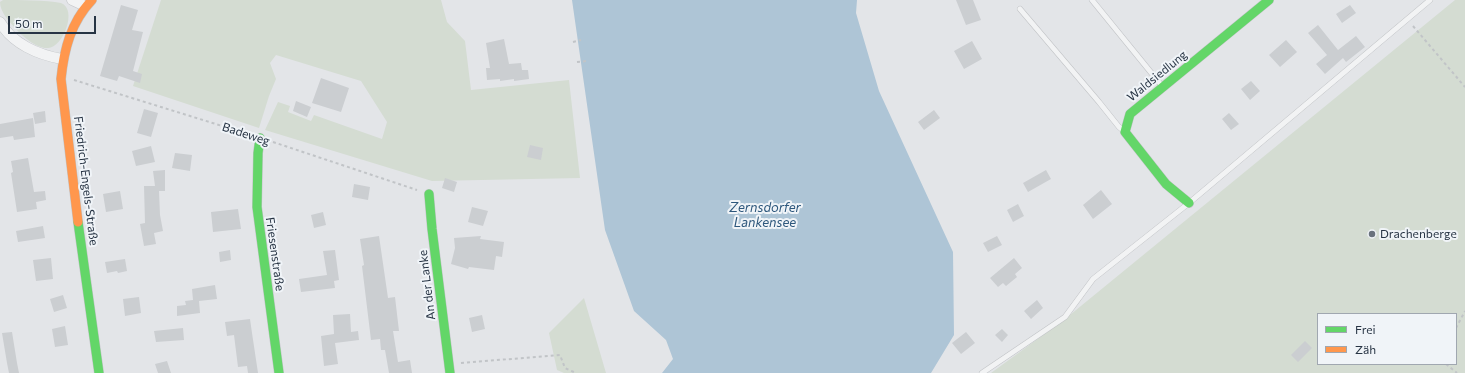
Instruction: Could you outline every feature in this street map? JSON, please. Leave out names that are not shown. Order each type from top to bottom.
[{"type":"street","points":[[72,0],[88,3]]},
{"type":"street","name":"Waldsiedlung","points":[[1125,132],[1130,114],[1269,0]]},
{"type":"street","name":"Friedrich-Engels-Straße","points":[[88,3],[70,32],[62,59],[61,79],[76,205],[99,373]]},
{"type":"street","points":[[0,22],[18,42],[47,56],[62,59]]},
{"type":"street","points":[[1125,132],[1166,184],[1189,203]]},
{"type":"street","name":"Friesenstraße","points":[[260,138],[258,153],[257,207],[279,373]]},
{"type":"street","name":"An der Lanke","points":[[429,194],[449,369]]},
{"type":"lane","points":[[1092,0],[1162,87]]},
{"type":"lane","points":[[982,373],[1065,317],[1093,279],[1189,203],[1430,0]]},
{"type":"lane","points":[[1020,9],[1119,127],[1125,132]]},
{"type":"path","points":[[1407,19],[1465,87]]},
{"type":"path","points":[[572,42],[581,40]]},
{"type":"path","points":[[577,62],[587,61]]},
{"type":"path","name":"Badeweg","points":[[61,79],[71,79],[260,138],[429,194]]},
{"type":"path","points":[[1457,326],[1465,311]]},
{"type":"path","points":[[449,369],[560,355],[565,368],[576,373]]},
{"type":"path","points":[[1447,365],[1457,373]]},
{"type":"shaded area","points":[[3,0],[61,3],[66,7],[68,20],[59,42],[54,46],[44,48],[22,35],[5,16],[0,6],[0,2]]},
{"type":"shaded area","points":[[161,0],[441,0],[447,22],[465,41],[471,90],[569,80],[580,178],[432,181],[265,130],[278,102],[290,106],[288,112],[311,121],[314,115],[382,139],[387,122],[361,81],[276,55],[270,63],[276,79],[259,128],[133,86]]},
{"type":"shaded area","points":[[1455,0],[1465,0],[1465,373],[991,373],[1065,319]]},
{"type":"shaded area","points":[[584,298],[606,373],[564,373],[557,370],[549,333]]},
{"type":"water","name":"Zernsdorfer Lankensee","points":[[572,0],[857,0],[856,13],[879,91],[953,252],[954,335],[931,373],[662,373],[673,359],[666,340],[634,311],[605,230]]},
{"type":"building","points":[[956,0],[973,0],[981,20],[966,25]]},
{"type":"building","points":[[121,5],[138,10],[132,30],[143,32],[133,71],[142,74],[140,83],[119,76],[117,81],[100,76]]},
{"type":"building","points":[[1350,5],[1356,13],[1342,23],[1336,14]]},
{"type":"building","points":[[1318,25],[1338,50],[1356,36],[1365,47],[1346,62],[1343,58],[1325,74],[1316,64],[1327,55],[1308,33]]},
{"type":"building","points":[[504,39],[509,64],[521,63],[522,70],[528,70],[529,79],[514,81],[514,79],[500,81],[500,79],[487,80],[486,68],[490,68],[486,43]]},
{"type":"building","points":[[1286,40],[1297,52],[1280,67],[1269,55]]},
{"type":"building","points":[[972,41],[982,59],[964,69],[954,51]]},
{"type":"building","points":[[321,78],[349,88],[341,112],[312,103]]},
{"type":"building","points":[[1251,81],[1260,91],[1250,100],[1241,89]]},
{"type":"building","points":[[296,101],[311,107],[307,117],[293,111]]},
{"type":"building","points":[[144,109],[158,113],[151,137],[137,133]]},
{"type":"building","points":[[934,110],[940,118],[924,130],[918,122]]},
{"type":"building","points":[[45,111],[46,122],[35,124],[33,113]]},
{"type":"building","points":[[1229,113],[1239,124],[1231,130],[1222,119]]},
{"type":"building","points":[[33,118],[35,137],[14,140],[13,136],[0,138],[0,124]]},
{"type":"building","points":[[530,145],[543,148],[541,160],[527,157]]},
{"type":"building","points":[[151,146],[155,162],[136,166],[132,151]]},
{"type":"building","points":[[175,153],[192,155],[190,171],[172,168]]},
{"type":"building","points":[[28,158],[34,192],[45,191],[46,200],[36,202],[37,209],[17,212],[11,173],[13,172],[11,161]]},
{"type":"building","points":[[165,170],[165,191],[159,191],[160,215],[163,231],[154,233],[156,244],[144,246],[140,224],[145,223],[144,186],[155,186],[153,171]]},
{"type":"building","points":[[1046,170],[1051,179],[1028,192],[1023,183]]},
{"type":"building","points":[[445,178],[457,182],[454,192],[442,188]]},
{"type":"building","points":[[354,184],[370,187],[368,200],[352,197]]},
{"type":"building","points":[[1101,190],[1112,204],[1093,219],[1083,205]]},
{"type":"building","points":[[120,191],[123,209],[106,212],[103,194]]},
{"type":"building","points":[[1018,204],[1024,216],[1013,222],[1007,210]]},
{"type":"building","points":[[472,207],[488,211],[483,226],[468,222]]},
{"type":"building","points":[[238,209],[241,229],[213,232],[211,212]]},
{"type":"building","points":[[323,212],[326,225],[314,228],[311,215]]},
{"type":"building","points":[[43,226],[45,238],[18,242],[16,231]]},
{"type":"building","points":[[379,236],[388,298],[395,297],[399,331],[393,331],[398,362],[410,360],[412,373],[389,373],[385,350],[381,350],[380,339],[371,340],[360,239]]},
{"type":"building","points":[[481,236],[480,239],[504,242],[502,257],[496,256],[494,270],[469,267],[468,269],[451,264],[455,248],[454,238]]},
{"type":"building","points":[[997,236],[1002,245],[988,252],[983,243]]},
{"type":"building","points":[[230,250],[231,260],[220,262],[219,252]]},
{"type":"building","points":[[335,250],[339,280],[334,281],[335,288],[301,292],[299,279],[327,275],[323,251]]},
{"type":"building","points":[[51,258],[53,279],[36,281],[33,260]]},
{"type":"building","points":[[1014,258],[1022,268],[1015,274],[1017,277],[1006,286],[1003,283],[998,287],[990,278]]},
{"type":"building","points":[[125,259],[127,271],[107,273],[105,262]]},
{"type":"building","points":[[215,285],[217,299],[199,301],[200,313],[177,316],[177,306],[186,305],[185,301],[193,300],[192,289]]},
{"type":"building","points":[[63,295],[67,308],[54,312],[50,299]]},
{"type":"building","points":[[139,297],[141,313],[125,316],[123,299]]},
{"type":"building","points":[[1037,300],[1043,308],[1031,319],[1024,311]]},
{"type":"building","points":[[350,314],[351,332],[358,331],[359,340],[335,343],[338,364],[324,366],[321,336],[334,334],[333,315]]},
{"type":"building","points":[[482,315],[485,329],[472,332],[469,318]]},
{"type":"building","points":[[250,319],[258,373],[248,373],[247,366],[238,367],[234,335],[227,336],[225,322]]},
{"type":"building","points":[[65,326],[68,345],[55,347],[52,329]]},
{"type":"building","points":[[183,328],[184,340],[156,342],[154,331]]},
{"type":"building","points":[[1002,329],[1008,335],[1002,342],[995,335]]},
{"type":"building","points":[[12,332],[19,373],[9,373],[7,363],[2,333]]},
{"type":"building","points":[[966,332],[975,343],[961,354],[952,343]]},
{"type":"building","points":[[1305,341],[1312,348],[1298,362],[1291,355]]},
{"type":"building","points":[[167,361],[171,373],[158,373],[155,364]]},
{"type":"traffic: fast","points":[[1189,203],[1166,184],[1125,132],[1130,114],[1269,0]]},
{"type":"traffic: fast","points":[[260,138],[258,153],[257,207],[279,373]]},
{"type":"traffic: fast","points":[[429,194],[450,373]]},
{"type":"traffic: fast","points":[[78,222],[99,373]]},
{"type":"traffic: slow","points":[[78,222],[61,79],[64,57],[70,36],[79,17],[92,0]]},
{"type":"place","name":"Drachenberge","points":[[1372,234]]}]
